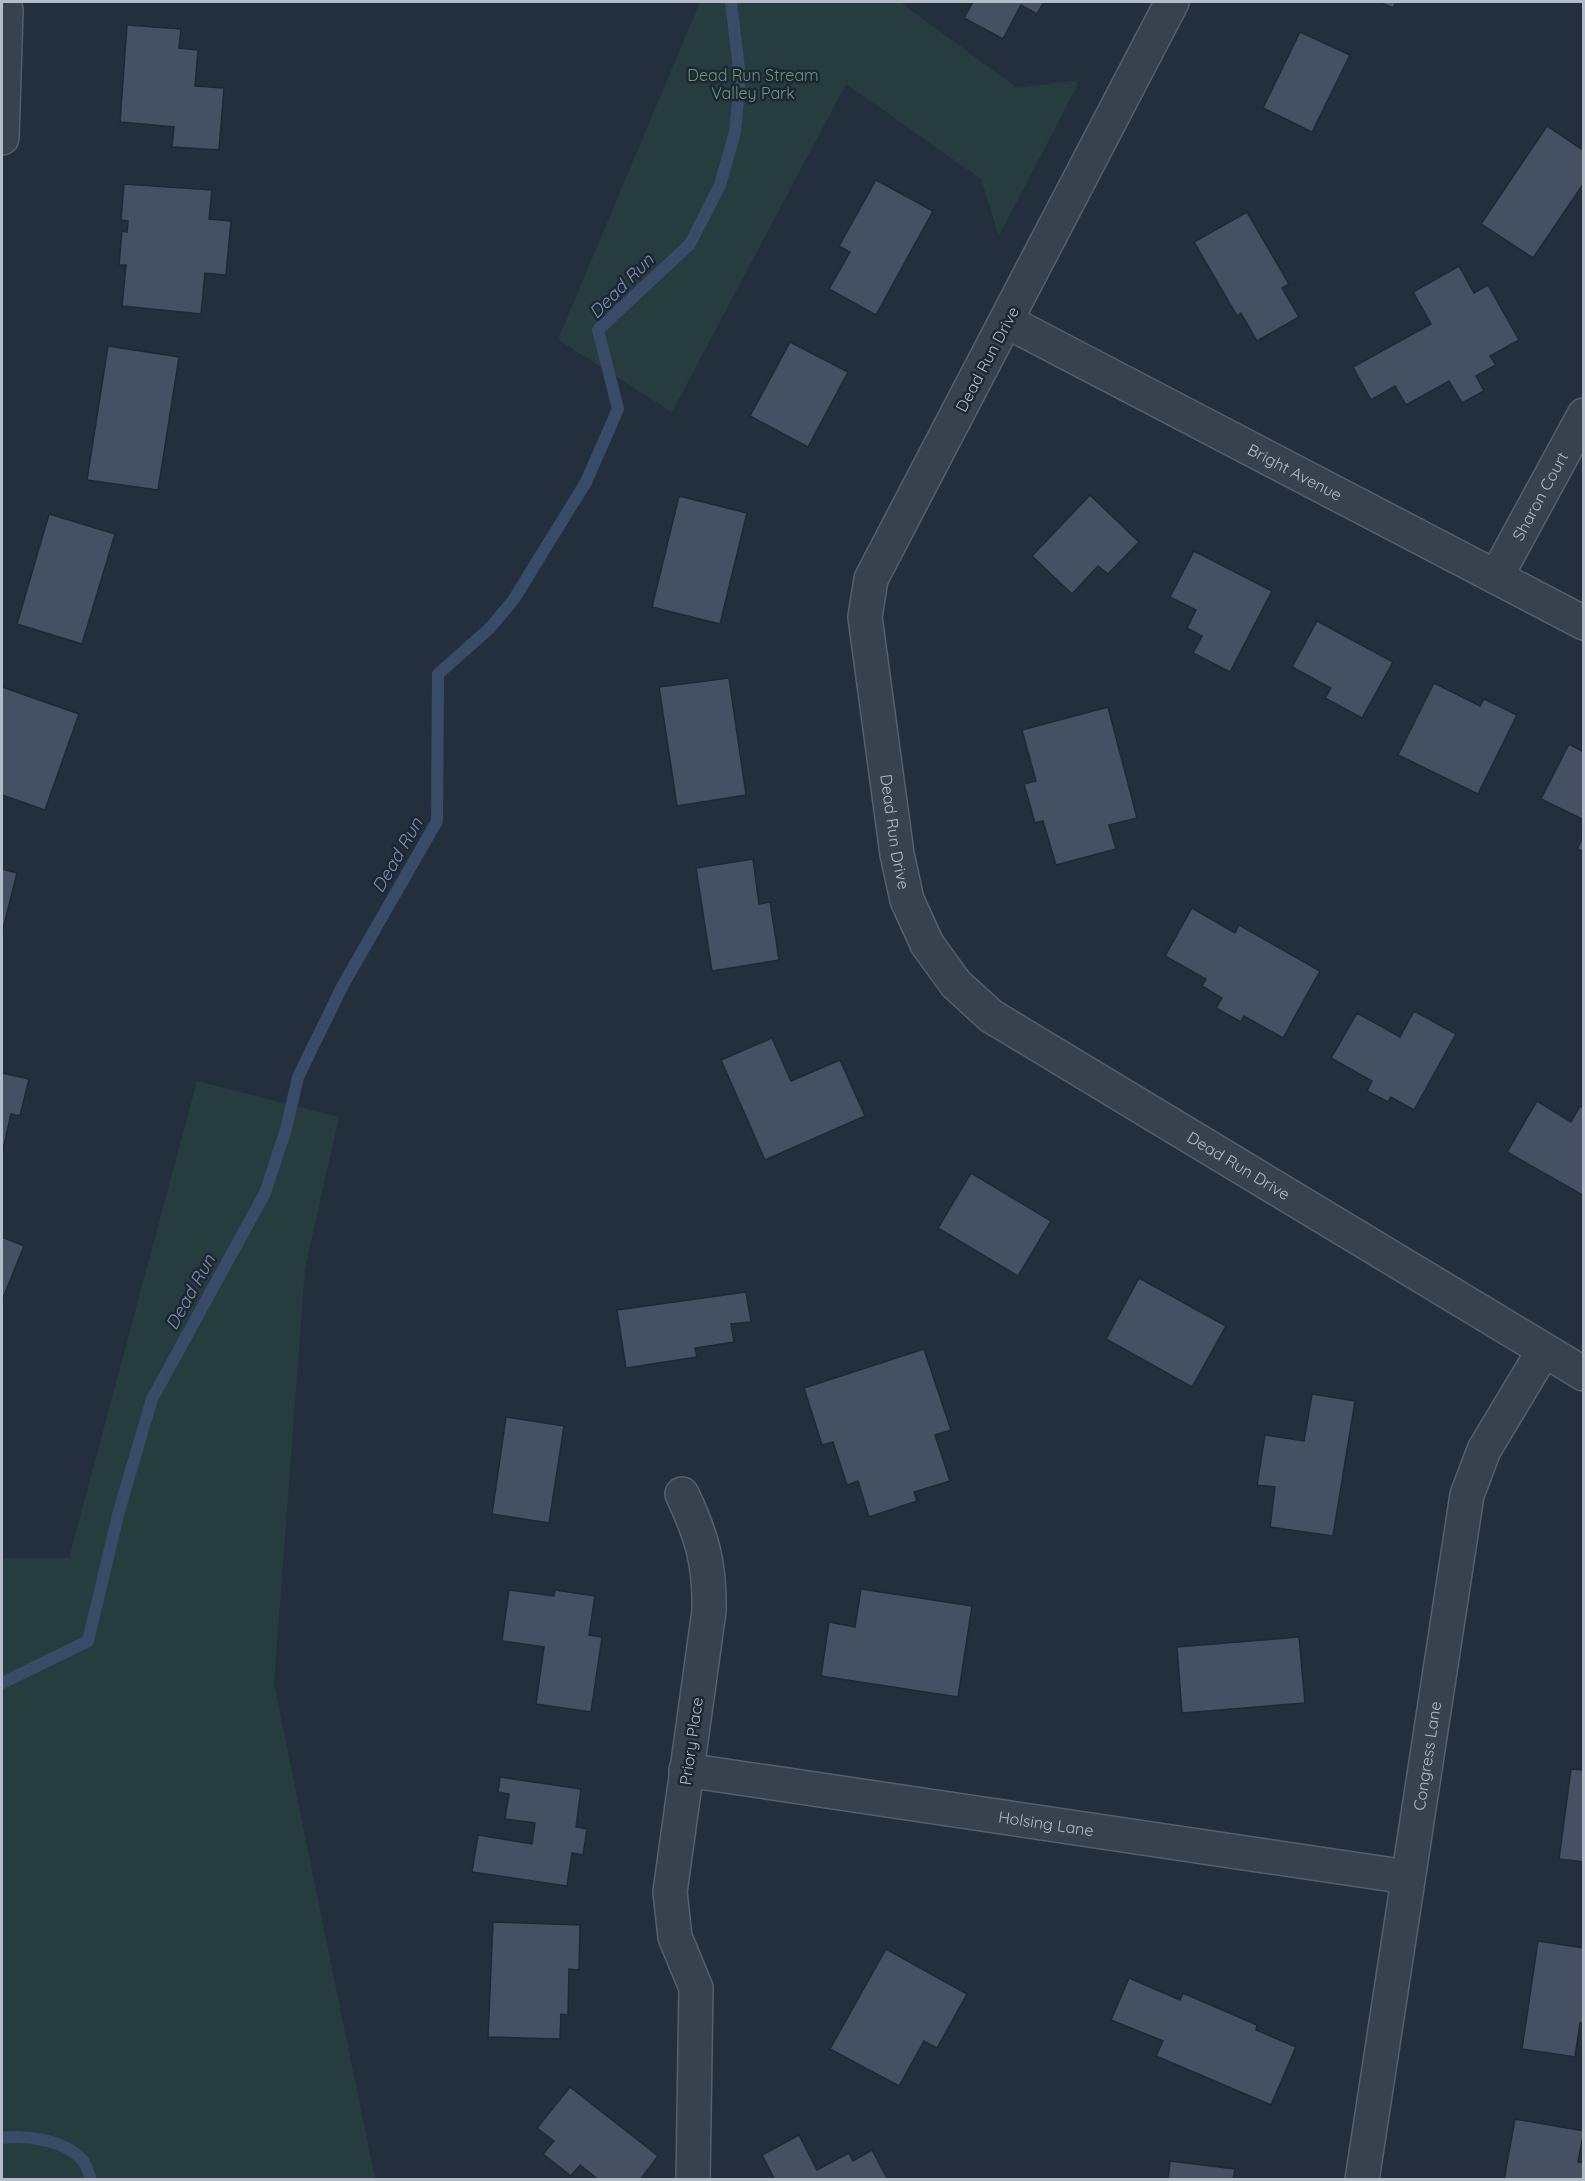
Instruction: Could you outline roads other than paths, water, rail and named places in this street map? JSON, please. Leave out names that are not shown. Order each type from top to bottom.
[{"type":"street","points":[[2,138],[6,10],[3,2]]},
{"type":"street","name":"Dead Run Drive","points":[[1173,2],[872,579],[865,617],[897,854],[907,900],[927,944],[956,984],[991,1016],[1584,1374]]},
{"type":"street","name":"Bright Avenue","points":[[1006,321],[1584,623]]},
{"type":"street","name":"Sharon Court","points":[[1496,577],[1584,415]]},
{"type":"street","name":"Congress Lane","points":[[1362,2180],[1467,1495],[1484,1450],[1544,1350]]},
{"type":"street","name":"Priory Place","points":[[682,1494],[701,1534],[710,1575],[709,1611],[670,1892],[675,1937],[696,1988],[693,2180]]},
{"type":"street","name":"Holsing Lane","points":[[686,1770],[1407,1877]]},
{"type":"waterway","name":"Dead Run","points":[[2,1683],[88,1641],[119,1511],[152,1399],[265,1193],[286,1129],[298,1077],[343,985],[437,821],[438,674],[490,628],[514,599],[586,482],[618,409],[598,330],[690,244],[720,185],[735,132],[740,77],[731,2]]},
{"type":"waterway","name":"Dead Run","points":[[2,2138],[34,2138],[68,2149],[84,2162],[91,2180]]},
{"type":"park label","name":"Dead Run Stream Valley Park","points":[[753,84]]}]
